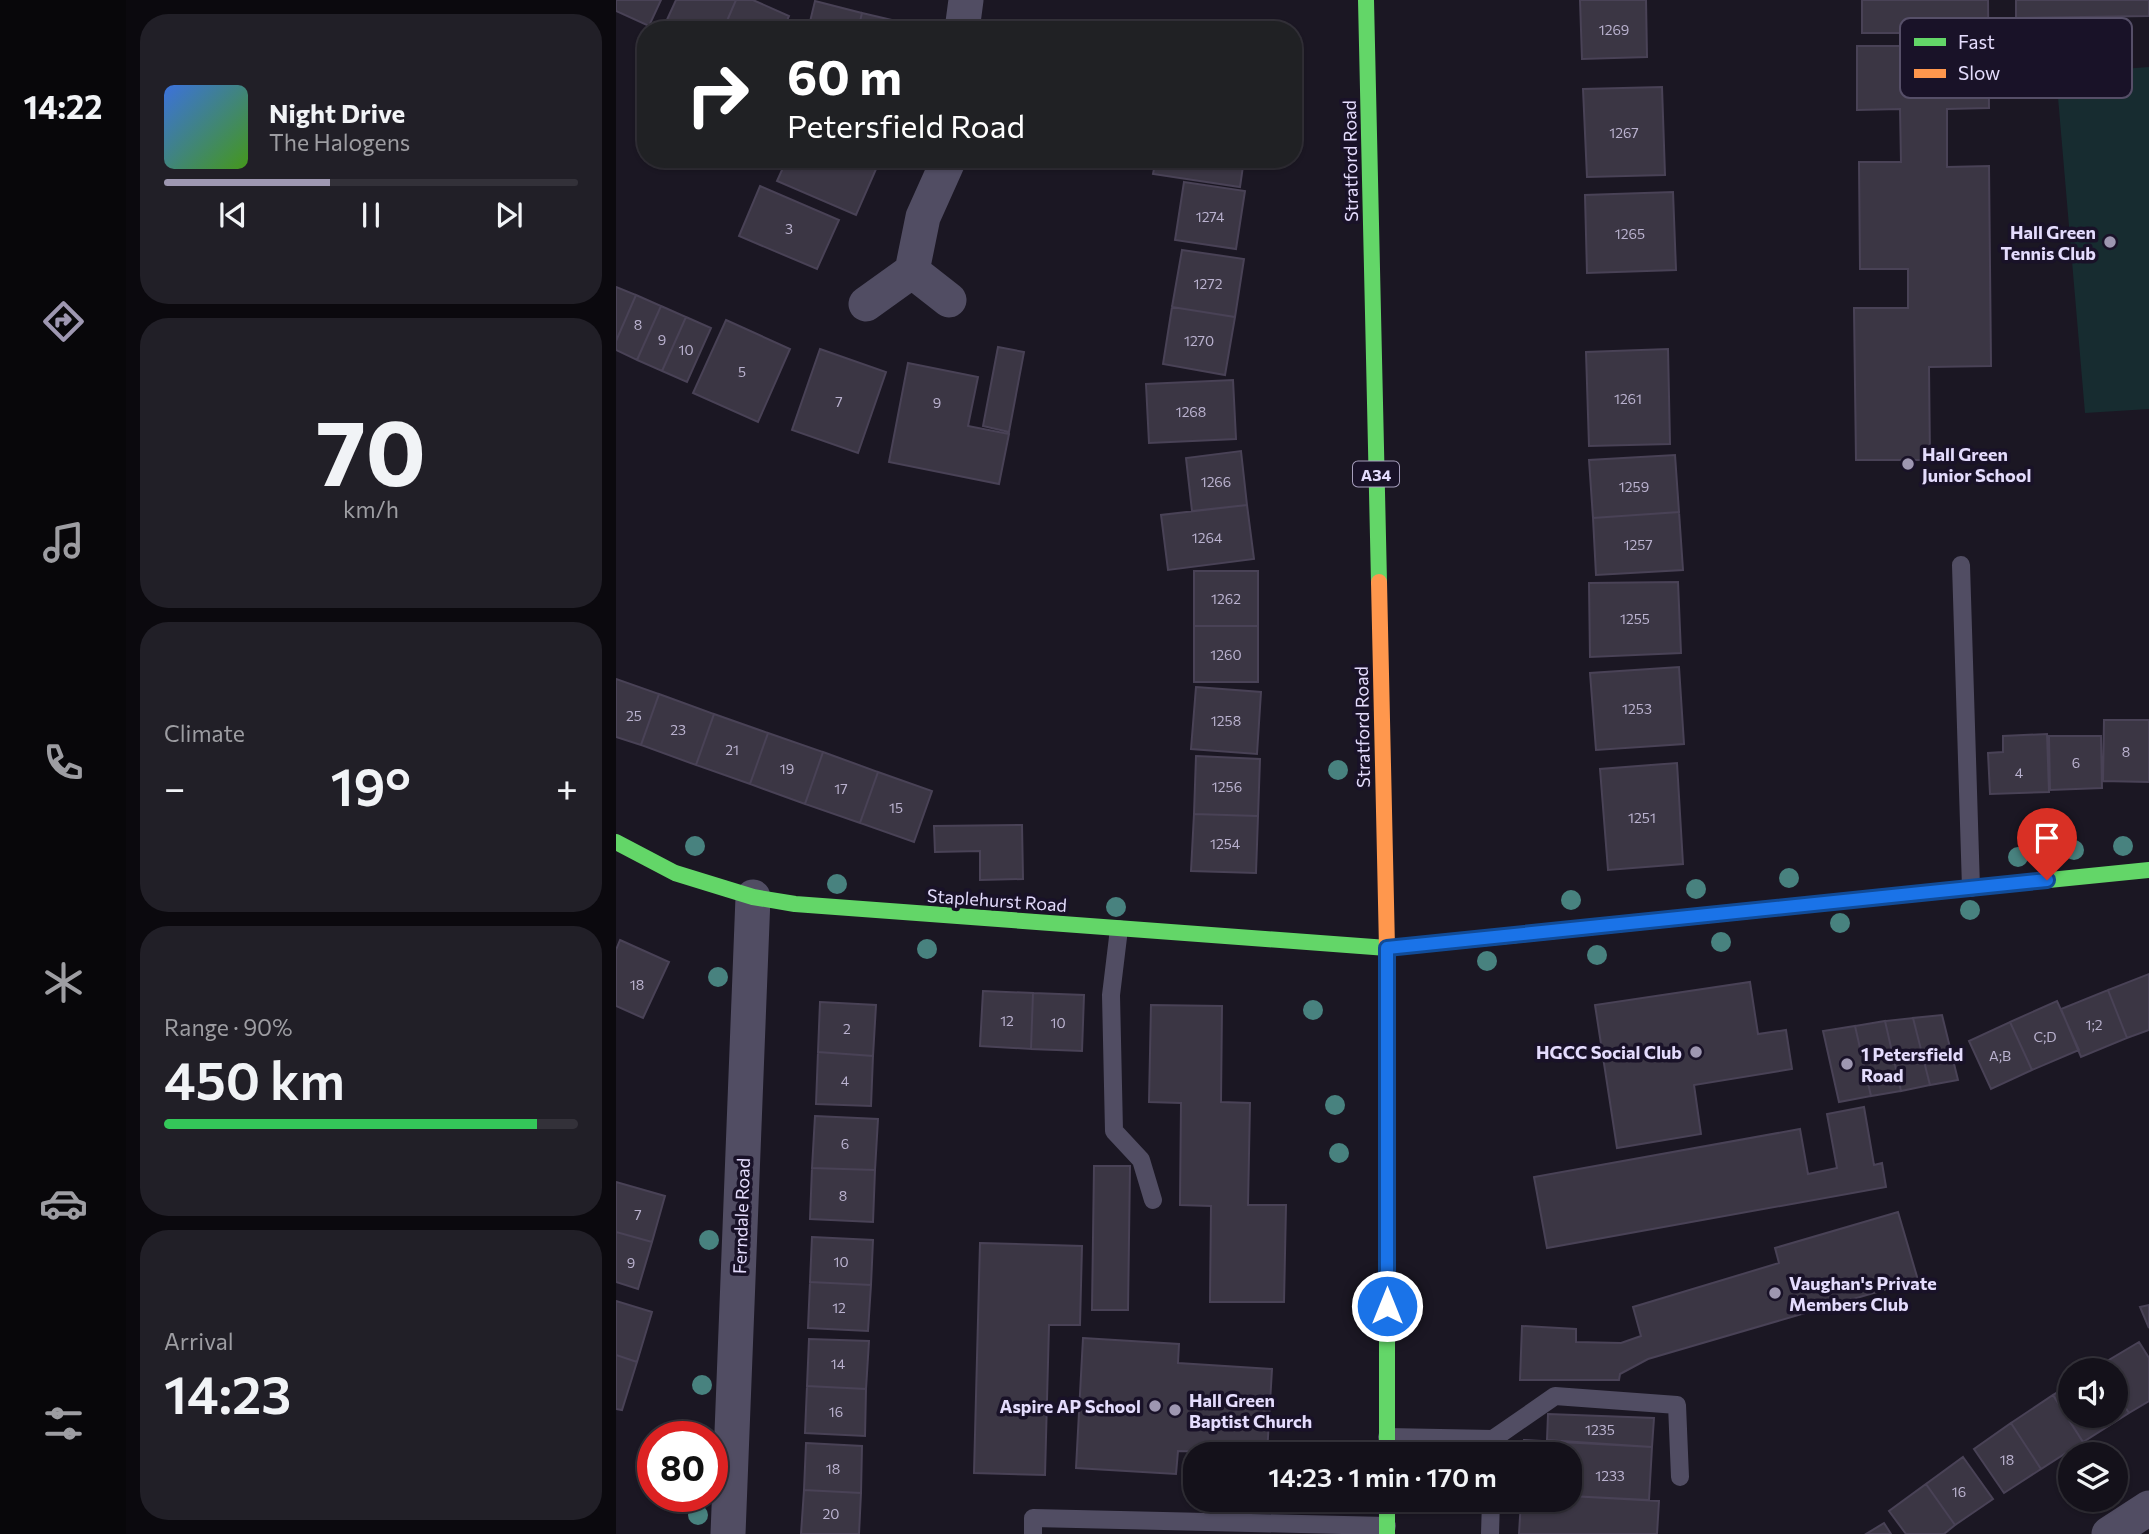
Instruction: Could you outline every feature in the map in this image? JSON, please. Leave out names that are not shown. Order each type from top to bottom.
[{"type":"main road","name":"Stratford Road","points":[[1366,0],[1387,948],[1387,1442]]},
{"type":"main road","name":"Staplehurst Road","points":[[616,842],[676,873],[753,897],[795,905],[1387,948],[2149,870]]},
{"type":"main road","points":[[1387,1512],[1387,1530]]},
{"type":"street","points":[[963,21],[966,0]]},
{"type":"street","points":[[866,304],[912,271],[923,217],[945,168]]},
{"type":"street","points":[[912,271],[949,300]]},
{"type":"street","name":"Ferndale Road","points":[[728,1534],[753,897]]},
{"type":"street","points":[[2109,1534],[2149,1508]]},
{"type":"lane","points":[[1961,565],[1971,888]]},
{"type":"lane","points":[[1119,929],[1111,995],[1114,1131],[1141,1160],[1153,1200]]},
{"type":"lane","points":[[1499,1442],[1555,1396],[1677,1405],[1680,1477]]},
{"type":"lane","points":[[1490,1534],[1491,1512]]},
{"type":"lane","points":[[1033,1534],[1033,1518],[1387,1530]]},
{"type":"green space","name":"Hall Green Tennis Club","points":[[2149,67],[2149,409],[2085,413],[2058,98],[2132,98],[2132,68]]},
{"type":"building","points":[[616,0],[661,0],[651,21],[638,21],[616,11]]},
{"type":"building","points":[[676,0],[736,0],[727,21],[666,21]]},
{"type":"building","points":[[736,0],[753,0],[789,16],[787,21],[727,21]]},
{"type":"building","points":[[1580,0],[1646,0],[1647,57],[1582,59]]},
{"type":"building","points":[[1862,0],[1988,0],[1988,18],[1900,18],[1900,33],[1862,33]]},
{"type":"building","points":[[2016,0],[2149,0],[2149,16],[2016,18]]},
{"type":"building","points":[[815,1],[862,13],[860,21],[810,21]]},
{"type":"building","points":[[862,13],[896,21],[860,21]]},
{"type":"building","points":[[1857,46],[1900,46],[1900,98],[1989,98],[1989,108],[1947,109],[1947,167],[1989,166],[1991,366],[1929,367],[1930,460],[1856,460],[1854,308],[1908,308],[1908,269],[1860,269],[1859,162],[1901,162],[1900,109],[1857,110]]},
{"type":"building","points":[[1662,87],[1665,175],[1587,177],[1583,89]]},
{"type":"building","points":[[783,168],[877,168],[856,215],[777,181]]},
{"type":"building","points":[[1154,168],[1243,168],[1240,187],[1153,174]]},
{"type":"building","points":[[1184,182],[1245,191],[1236,249],[1175,240]]},
{"type":"building","points":[[760,186],[839,220],[817,269],[739,236]]},
{"type":"building","points":[[1673,192],[1676,270],[1587,273],[1585,195]]},
{"type":"building","points":[[1182,250],[1244,259],[1235,317],[1172,307]]},
{"type":"building","points":[[616,287],[636,295],[616,341]]},
{"type":"building","points":[[636,295],[661,306],[637,360],[616,350],[616,341]]},
{"type":"building","points":[[661,306],[686,317],[662,371],[637,360]]},
{"type":"building","points":[[1172,307],[1235,317],[1225,375],[1163,364]]},
{"type":"building","points":[[686,317],[711,328],[687,382],[662,371]]},
{"type":"building","points":[[726,320],[790,349],[758,422],[693,393]]},
{"type":"building","points":[[998,347],[1024,352],[1009,432],[983,426]]},
{"type":"building","points":[[820,349],[886,372],[858,453],[792,430]]},
{"type":"building","points":[[1668,349],[1670,444],[1589,446],[1586,352]]},
{"type":"building","points":[[908,363],[978,377],[968,426],[1009,434],[999,484],[889,462]]},
{"type":"building","points":[[1233,380],[1236,439],[1149,443],[1146,384]]},
{"type":"building","points":[[1241,451],[1247,505],[1192,511],[1186,458]]},
{"type":"building","points":[[1675,455],[1679,512],[1593,518],[1589,460]]},
{"type":"building","points":[[1247,505],[1254,559],[1168,570],[1161,515]]},
{"type":"building","points":[[1679,512],[1683,570],[1596,575],[1593,518]]},
{"type":"building","points":[[1194,571],[1258,571],[1258,626],[1194,626]]},
{"type":"building","points":[[1678,582],[1681,653],[1590,657],[1589,583]]},
{"type":"building","points":[[1194,626],[1258,626],[1258,682],[1194,682]]},
{"type":"building","points":[[1679,667],[1684,744],[1596,750],[1590,673]]},
{"type":"building","points":[[616,679],[659,694],[641,745],[616,737]]},
{"type":"building","points":[[1196,687],[1261,692],[1257,754],[1191,749]]},
{"type":"building","points":[[659,694],[714,714],[696,765],[641,745]]},
{"type":"building","points":[[714,714],[768,733],[750,784],[696,765]]},
{"type":"building","points":[[2104,720],[2149,720],[2149,782],[2103,781]]},
{"type":"building","points":[[768,733],[823,752],[805,804],[750,784]]},
{"type":"building","points":[[2047,734],[2049,792],[1990,794],[1988,753],[2003,752],[2003,736]]},
{"type":"building","points":[[2049,736],[2101,736],[2102,788],[2050,790]]},
{"type":"building","points":[[823,752],[878,772],[860,823],[805,804]]},
{"type":"building","points":[[1196,756],[1260,759],[1258,816],[1194,814]]},
{"type":"building","points":[[1677,763],[1683,864],[1608,870],[1600,769]]},
{"type":"building","points":[[878,772],[932,791],[914,842],[860,823]]},
{"type":"building","points":[[1194,814],[1258,816],[1256,873],[1191,871]]},
{"type":"building","points":[[1022,825],[1023,879],[980,880],[980,851],[935,852],[934,826]]},
{"type":"building","points":[[620,940],[669,962],[643,1018],[616,1006],[616,950]]},
{"type":"building","points":[[2149,974],[2149,1030],[2127,1038],[2108,990]]},
{"type":"building","name":"HGCC Social Club","points":[[1750,982],[1758,1034],[1786,1030],[1792,1069],[1694,1085],[1701,1134],[1617,1148],[1595,1005]]},
{"type":"building","points":[[2108,990],[2127,1038],[2081,1057],[2061,1009]]},
{"type":"building","points":[[983,991],[1033,993],[1031,1049],[980,1046]]},
{"type":"building","points":[[1033,993],[1084,995],[1082,1051],[1031,1049]]},
{"type":"building","points":[[2057,1001],[2079,1050],[2032,1070],[2010,1022]]},
{"type":"building","points":[[820,1002],[876,1005],[873,1056],[818,1052]]},
{"type":"building","points":[[1151,1005],[1222,1006],[1221,1102],[1250,1103],[1248,1205],[1286,1205],[1284,1302],[1210,1302],[1211,1206],[1180,1205],[1181,1103],[1149,1102]]},
{"type":"building","points":[[1942,1015],[1958,1080],[1930,1085],[1913,1018]]},
{"type":"building","points":[[1913,1018],[1930,1085],[1901,1091],[1885,1021]]},
{"type":"building","points":[[1885,1021],[1901,1091],[1871,1096],[1855,1026]]},
{"type":"building","points":[[2010,1022],[2032,1070],[1991,1089],[1969,1041]]},
{"type":"building","name":"1 Petersfield Road","points":[[1855,1026],[1871,1096],[1839,1102],[1823,1031]]},
{"type":"building","points":[[818,1052],[873,1056],[871,1106],[816,1104]]},
{"type":"building","points":[[1864,1107],[1874,1165],[1882,1163],[1886,1187],[1547,1248],[1534,1177],[1800,1129],[1808,1174],[1837,1168],[1827,1114]]},
{"type":"building","points":[[815,1116],[878,1119],[875,1170],[812,1168]]},
{"type":"building","points":[[1094,1166],[1130,1166],[1128,1310],[1092,1310]]},
{"type":"building","points":[[812,1168],[875,1170],[873,1222],[810,1219]]},
{"type":"building","points":[[616,1182],[665,1196],[652,1242],[616,1232]]},
{"type":"building","name":"Vaughan's Private Members Club","points":[[1898,1212],[1918,1280],[1648,1359],[1620,1374],[1619,1380],[1520,1380],[1522,1326],[1576,1329],[1576,1342],[1621,1343],[1641,1336],[1633,1307],[1779,1263],[1775,1248]]},
{"type":"building","points":[[616,1232],[652,1242],[638,1289],[616,1282]]},
{"type":"building","points":[[812,1237],[873,1240],[871,1285],[810,1282]]},
{"type":"building","points":[[980,1243],[1082,1246],[1080,1325],[1049,1325],[1045,1475],[974,1473]]},
{"type":"building","points":[[810,1282],[871,1285],[868,1331],[808,1328]]},
{"type":"building","points":[[616,1301],[652,1312],[637,1362],[616,1355]]},
{"type":"building","points":[[2149,1305],[2149,1328],[2140,1307]]},
{"type":"building","name":"Hall Green Baptist Church","points":[[1083,1338],[1179,1344],[1178,1363],[1272,1369],[1268,1442],[1183,1442],[1183,1451],[1178,1451],[1176,1474],[1076,1468]]},
{"type":"building","points":[[809,1339],[869,1341],[866,1389],[807,1386]]},
{"type":"building","points":[[2139,1342],[2149,1358],[2149,1401],[2129,1413],[2128,1358],[2112,1358]]},
{"type":"building","points":[[616,1355],[637,1362],[622,1410],[616,1409]]},
{"type":"building","points":[[807,1386],[866,1389],[865,1436],[805,1433]]},
{"type":"building","points":[[2053,1395],[2058,1403],[2058,1428],[2074,1428],[2083,1442],[2058,1442],[2058,1458],[2041,1469],[2011,1423]]},
{"type":"building","points":[[1548,1414],[1654,1418],[1652,1447],[1547,1440]]},
{"type":"building","points":[[2011,1423],[2041,1469],[2004,1493],[1974,1449]]},
{"type":"building","points":[[2074,1428],[2105,1428],[2083,1442]]},
{"type":"building","points":[[1524,1440],[1561,1442],[1524,1442]]},
{"type":"building","points":[[806,1443],[862,1446],[861,1493],[804,1490]]},
{"type":"building","points":[[1582,1443],[1652,1447],[1649,1500],[1582,1497]]},
{"type":"building","points":[[1963,1457],[1993,1499],[1955,1525],[1926,1484]]},
{"type":"building","points":[[1926,1484],[1955,1525],[1944,1534],[1906,1534],[1889,1511]]},
{"type":"building","points":[[804,1490],[861,1493],[859,1534],[801,1534]]},
{"type":"building","points":[[1582,1497],[1659,1501],[1657,1534],[1519,1534],[1520,1512],[1582,1512]]},
{"type":"building","points":[[1884,1523],[1891,1534],[1866,1534]]},
{"type":"traffic: fast","points":[[1366,0],[1379,582]]},
{"type":"traffic: fast","points":[[616,842],[675,873],[753,897],[795,904],[1387,948],[1517,935]]},
{"type":"traffic: fast","points":[[1930,892],[2149,870]]},
{"type":"traffic: fast","points":[[1387,1034],[1387,1442]]},
{"type":"traffic: fast","points":[[1387,1512],[1387,1534]]},
{"type":"traffic: slow","points":[[1379,582],[1387,1034]]},
{"type":"traffic: slow","points":[[1517,935],[1930,892]]},
{"type":"place","name":"Hall Green Tennis Club","points":[[2110,242]]},
{"type":"place","name":"Hall Green Junior School","points":[[1908,464]]},
{"type":"place","name":"HGCC Social Club","points":[[1696,1052]]},
{"type":"place","name":"1 Petersfield Road","points":[[1847,1064]]},
{"type":"place","name":"Vaughan's Private Members Club","points":[[1775,1293]]},
{"type":"place","name":"Aspire AP School","points":[[1155,1406]]},
{"type":"place","name":"Hall Green Baptist Church","points":[[1175,1410]]},
{"type":"route","points":[[1387,1306],[1387,948],[2047,880]]}]
